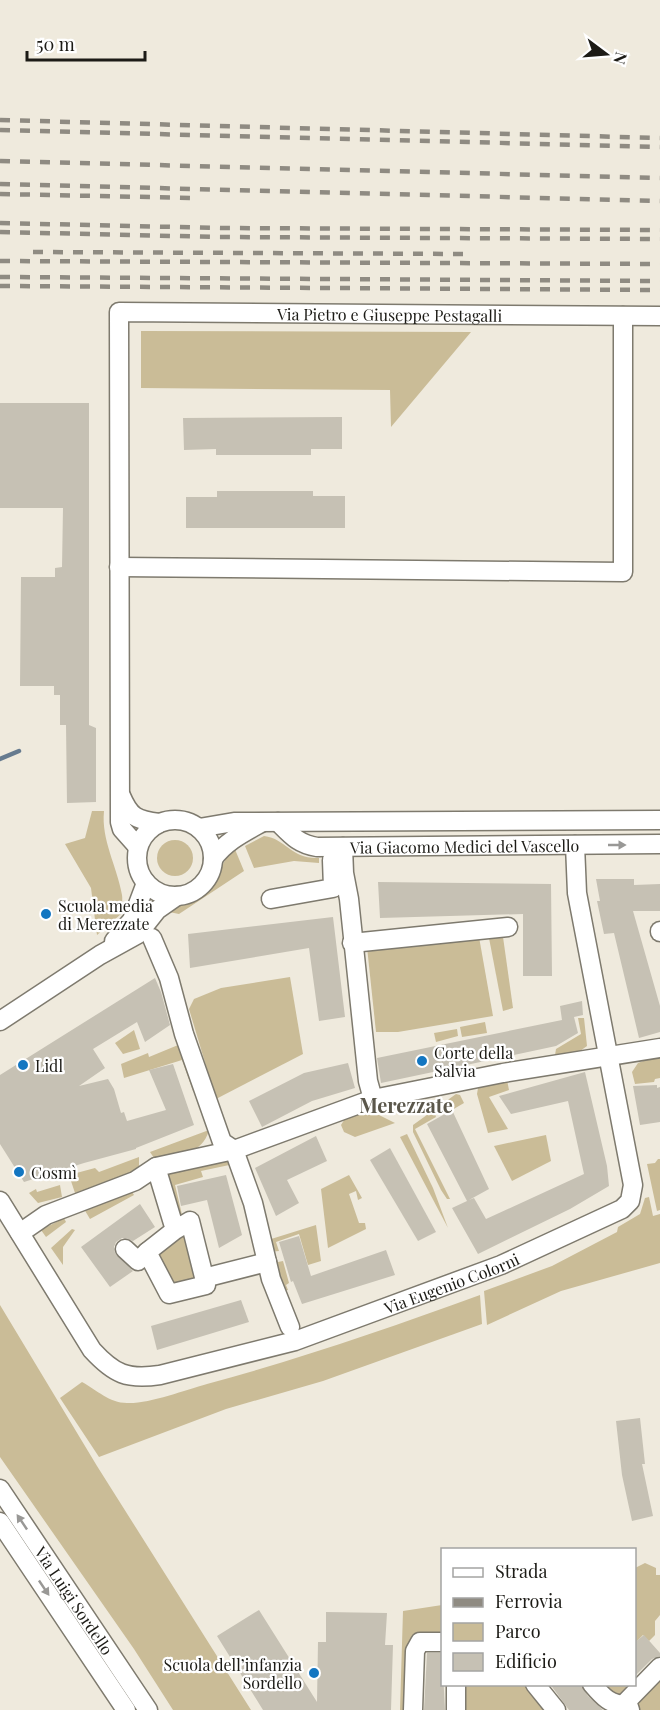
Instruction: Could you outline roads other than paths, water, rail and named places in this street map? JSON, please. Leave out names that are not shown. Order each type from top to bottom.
[{"type":"street","name":"Via Pietro e Giuseppe Pestagalli","points":[[119,567],[119,312],[660,316]]},
{"type":"street","points":[[138,847],[122,829],[120,822],[119,567],[623,572],[623,316]]},
{"type":"street","points":[[121,794],[128,812],[136,818],[159,823]]},
{"type":"street","name":"Via Giacomo Medici del Vascello","points":[[199,828],[234,822],[660,819]]},
{"type":"street","points":[[170,820],[184,820],[199,828],[209,841],[213,859],[207,878],[201,886],[188,894],[177,896],[161,893],[146,883],[137,866],[138,847],[145,833],[159,823],[170,820]]},
{"type":"street","name":"Via Giacomo Medici del Vascello","points":[[270,822],[294,840],[317,847],[660,844]]},
{"type":"street","name":"Via Giacomo Medici del Vascello","points":[[213,859],[219,850],[231,840],[270,822]]},
{"type":"street","name":"Via Eugenio Colorni","points":[[0,1201],[92,1350],[112,1369],[140,1378],[295,1341],[501,1265],[610,1215],[626,1205],[633,1193],[633,1185],[577,893],[575,845]]},
{"type":"street","points":[[271,898],[333,888],[337,847]]},
{"type":"street","points":[[337,847],[349,898],[368,1080],[373,1099]]},
{"type":"street","points":[[100,955],[125,931],[132,920],[146,883]]},
{"type":"street","points":[[0,1021],[100,955],[138,934],[157,910],[177,896]]},
{"type":"street","points":[[352,943],[508,927]]},
{"type":"street","points":[[152,938],[169,978],[184,1034],[222,1142],[234,1150],[253,1203],[271,1279],[290,1327]]},
{"type":"street","points":[[20,1233],[46,1215],[135,1181],[156,1167],[234,1150],[373,1099],[503,1073],[660,1048]]},
{"type":"street","points":[[156,1167],[175,1230]]},
{"type":"street","points":[[126,1249],[138,1261],[147,1252],[175,1230],[190,1221],[206,1285],[169,1294],[147,1252]]},
{"type":"street","points":[[204,1278],[267,1262]]},
{"type":"street","name":"Via Luigi Sordello","points":[[0,1489],[148,1710]]},
{"type":"street","name":"Via Luigi Sordello","points":[[0,1522],[126,1710]]},
{"type":"street","points":[[413,1710],[415,1651],[420,1642],[441,1642]]},
{"type":"street","points":[[629,1708],[627,1701],[660,1667]]},
{"type":"street","points":[[456,1686],[456,1710]]},
{"type":"street","points":[[537,1686],[556,1710]]},
{"type":"street","points":[[594,1686],[606,1700],[629,1708]]},
{"type":"waterway","points":[[0,759],[19,751]]},
{"type":"railway","points":[[0,120],[660,138]]},
{"type":"railway","points":[[0,130],[660,147]]},
{"type":"railway","points":[[0,161],[660,178]]},
{"type":"railway","points":[[0,184],[660,201]]},
{"type":"railway","points":[[0,194],[195,198]]},
{"type":"railway","points":[[0,223],[220,228],[660,230]]},
{"type":"railway","points":[[0,232],[219,237],[660,239]]},
{"type":"railway","points":[[33,252],[468,254]]},
{"type":"railway","points":[[0,261],[660,264]]},
{"type":"railway","points":[[0,277],[660,281]]},
{"type":"railway","points":[[0,286],[660,290]]},
{"type":"place","name":"Scuola media di Merezzate","points":[[46,914]]},
{"type":"place","name":"Corte della Salvia","points":[[422,1061]]},
{"type":"place","name":"Lidl","points":[[23,1065]]},
{"type":"place","name":"Cosmì","points":[[19,1172]]},
{"type":"place","name":"Scuola dell’infanzia Sordello","points":[[314,1673]]},
{"type":"district","name":"Merezzate","points":[[406,1104]]}]
